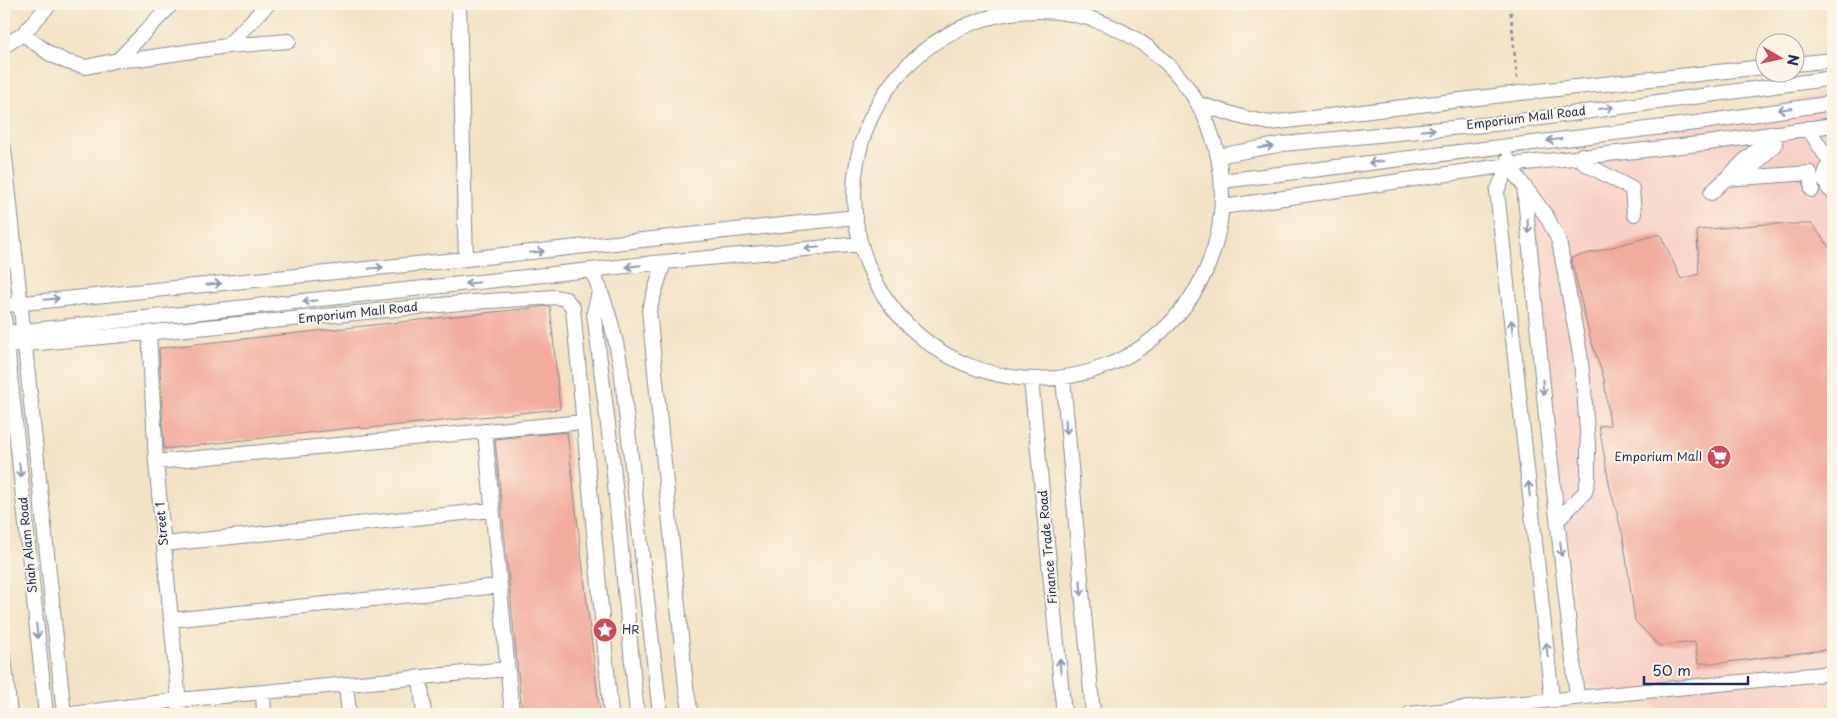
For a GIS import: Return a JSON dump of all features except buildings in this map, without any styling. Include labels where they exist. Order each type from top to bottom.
[{"type":"street","points":[[4,46],[23,34],[50,4]]},
{"type":"street","points":[[118,60],[172,4]]},
{"type":"street","points":[[227,46],[268,4]]},
{"type":"street","points":[[459,4],[466,260]]},
{"type":"street","points":[[1040,7],[1088,17],[1132,36],[1170,66],[1199,104],[1218,156],[1222,181],[1222,207],[1214,248],[1198,287],[1172,321],[1140,348],[1103,368],[1063,378],[1032,380],[986,372],[943,353],[906,324],[878,287],[861,244],[856,217],[856,170],[858,161],[868,124],[892,83],[926,49],[966,25],[1012,8],[1040,7]]},
{"type":"street","points":[[23,34],[50,54],[86,67],[118,60],[138,59],[227,46],[289,41]]},
{"type":"street","points":[[1804,63],[1833,60]]},
{"type":"street","points":[[1199,104],[1245,118],[1270,123],[1519,93],[1754,68]]},
{"type":"street","name":"Emporium Mall Road","points":[[1218,156],[1283,144],[1504,123],[1833,78]]},
{"type":"street","points":[[1222,181],[1696,123],[1833,103]]},
{"type":"street","points":[[1222,207],[1582,155],[1833,125]]},
{"type":"street","points":[[1808,128],[1832,164],[1825,173],[1824,178],[1829,189],[1833,192]]},
{"type":"street","points":[[1742,178],[1775,144],[1768,134]]},
{"type":"street","points":[[1711,193],[1762,144],[1768,134]]},
{"type":"street","points":[[1505,146],[1509,165],[1547,217],[1559,241],[1580,354],[1588,445],[1588,479],[1585,492],[1558,520]]},
{"type":"street","points":[[4,149],[64,714]]},
{"type":"street","points":[[1582,155],[1584,163],[1632,189],[1634,214]]},
{"type":"street","points":[[1509,165],[1497,191],[1552,699]]},
{"type":"street","points":[[1726,179],[1810,173],[1812,190]]},
{"type":"street","points":[[1524,186],[1577,697]]},
{"type":"street","points":[[4,305],[466,260],[856,217]]},
{"type":"street","points":[[7,339],[591,270],[861,244]]},
{"type":"street","points":[[664,262],[649,310],[686,688],[691,714]]},
{"type":"street","points":[[591,270],[600,288],[615,332],[621,368],[660,714]]},
{"type":"street","points":[[600,288],[594,313],[613,464],[637,714]]},
{"type":"street","name":"Emporium Mall Road","points":[[23,338],[149,333],[472,302],[556,296],[566,299],[573,308],[583,422]]},
{"type":"street","name":"Shah Alam Road","points":[[4,317],[46,714]]},
{"type":"street","name":"Street 1","points":[[149,333],[156,462],[180,707]]},
{"type":"street","points":[[1063,378],[1093,714]]},
{"type":"street","name":"Finance Trade Road","points":[[1032,380],[1064,714]]},
{"type":"street","points":[[156,462],[583,422],[610,714]]},
{"type":"street","points":[[485,431],[498,586],[512,714]]},
{"type":"street","points":[[164,544],[492,510]]},
{"type":"street","points":[[172,620],[498,586]]},
{"type":"street","points":[[4,658],[10,714]]},
{"type":"street","points":[[72,714],[180,707],[263,692],[508,669]]},
{"type":"street","points":[[1409,714],[1833,673]]},
{"type":"street","points":[[420,678],[424,714]]},
{"type":"street","points":[[346,684],[349,714]]},
{"type":"street","points":[[263,692],[264,714]]},
{"type":"path","points":[[1510,4],[1519,93]]},
{"type":"shaded area","name":"Emporium Mall","points":[[1833,91],[1833,714],[1677,714],[1584,682],[1521,161]]},
{"type":"place","name":"Emporium Mall","points":[[1719,457]]},
{"type":"place","name":"HR","points":[[605,630]]}]
